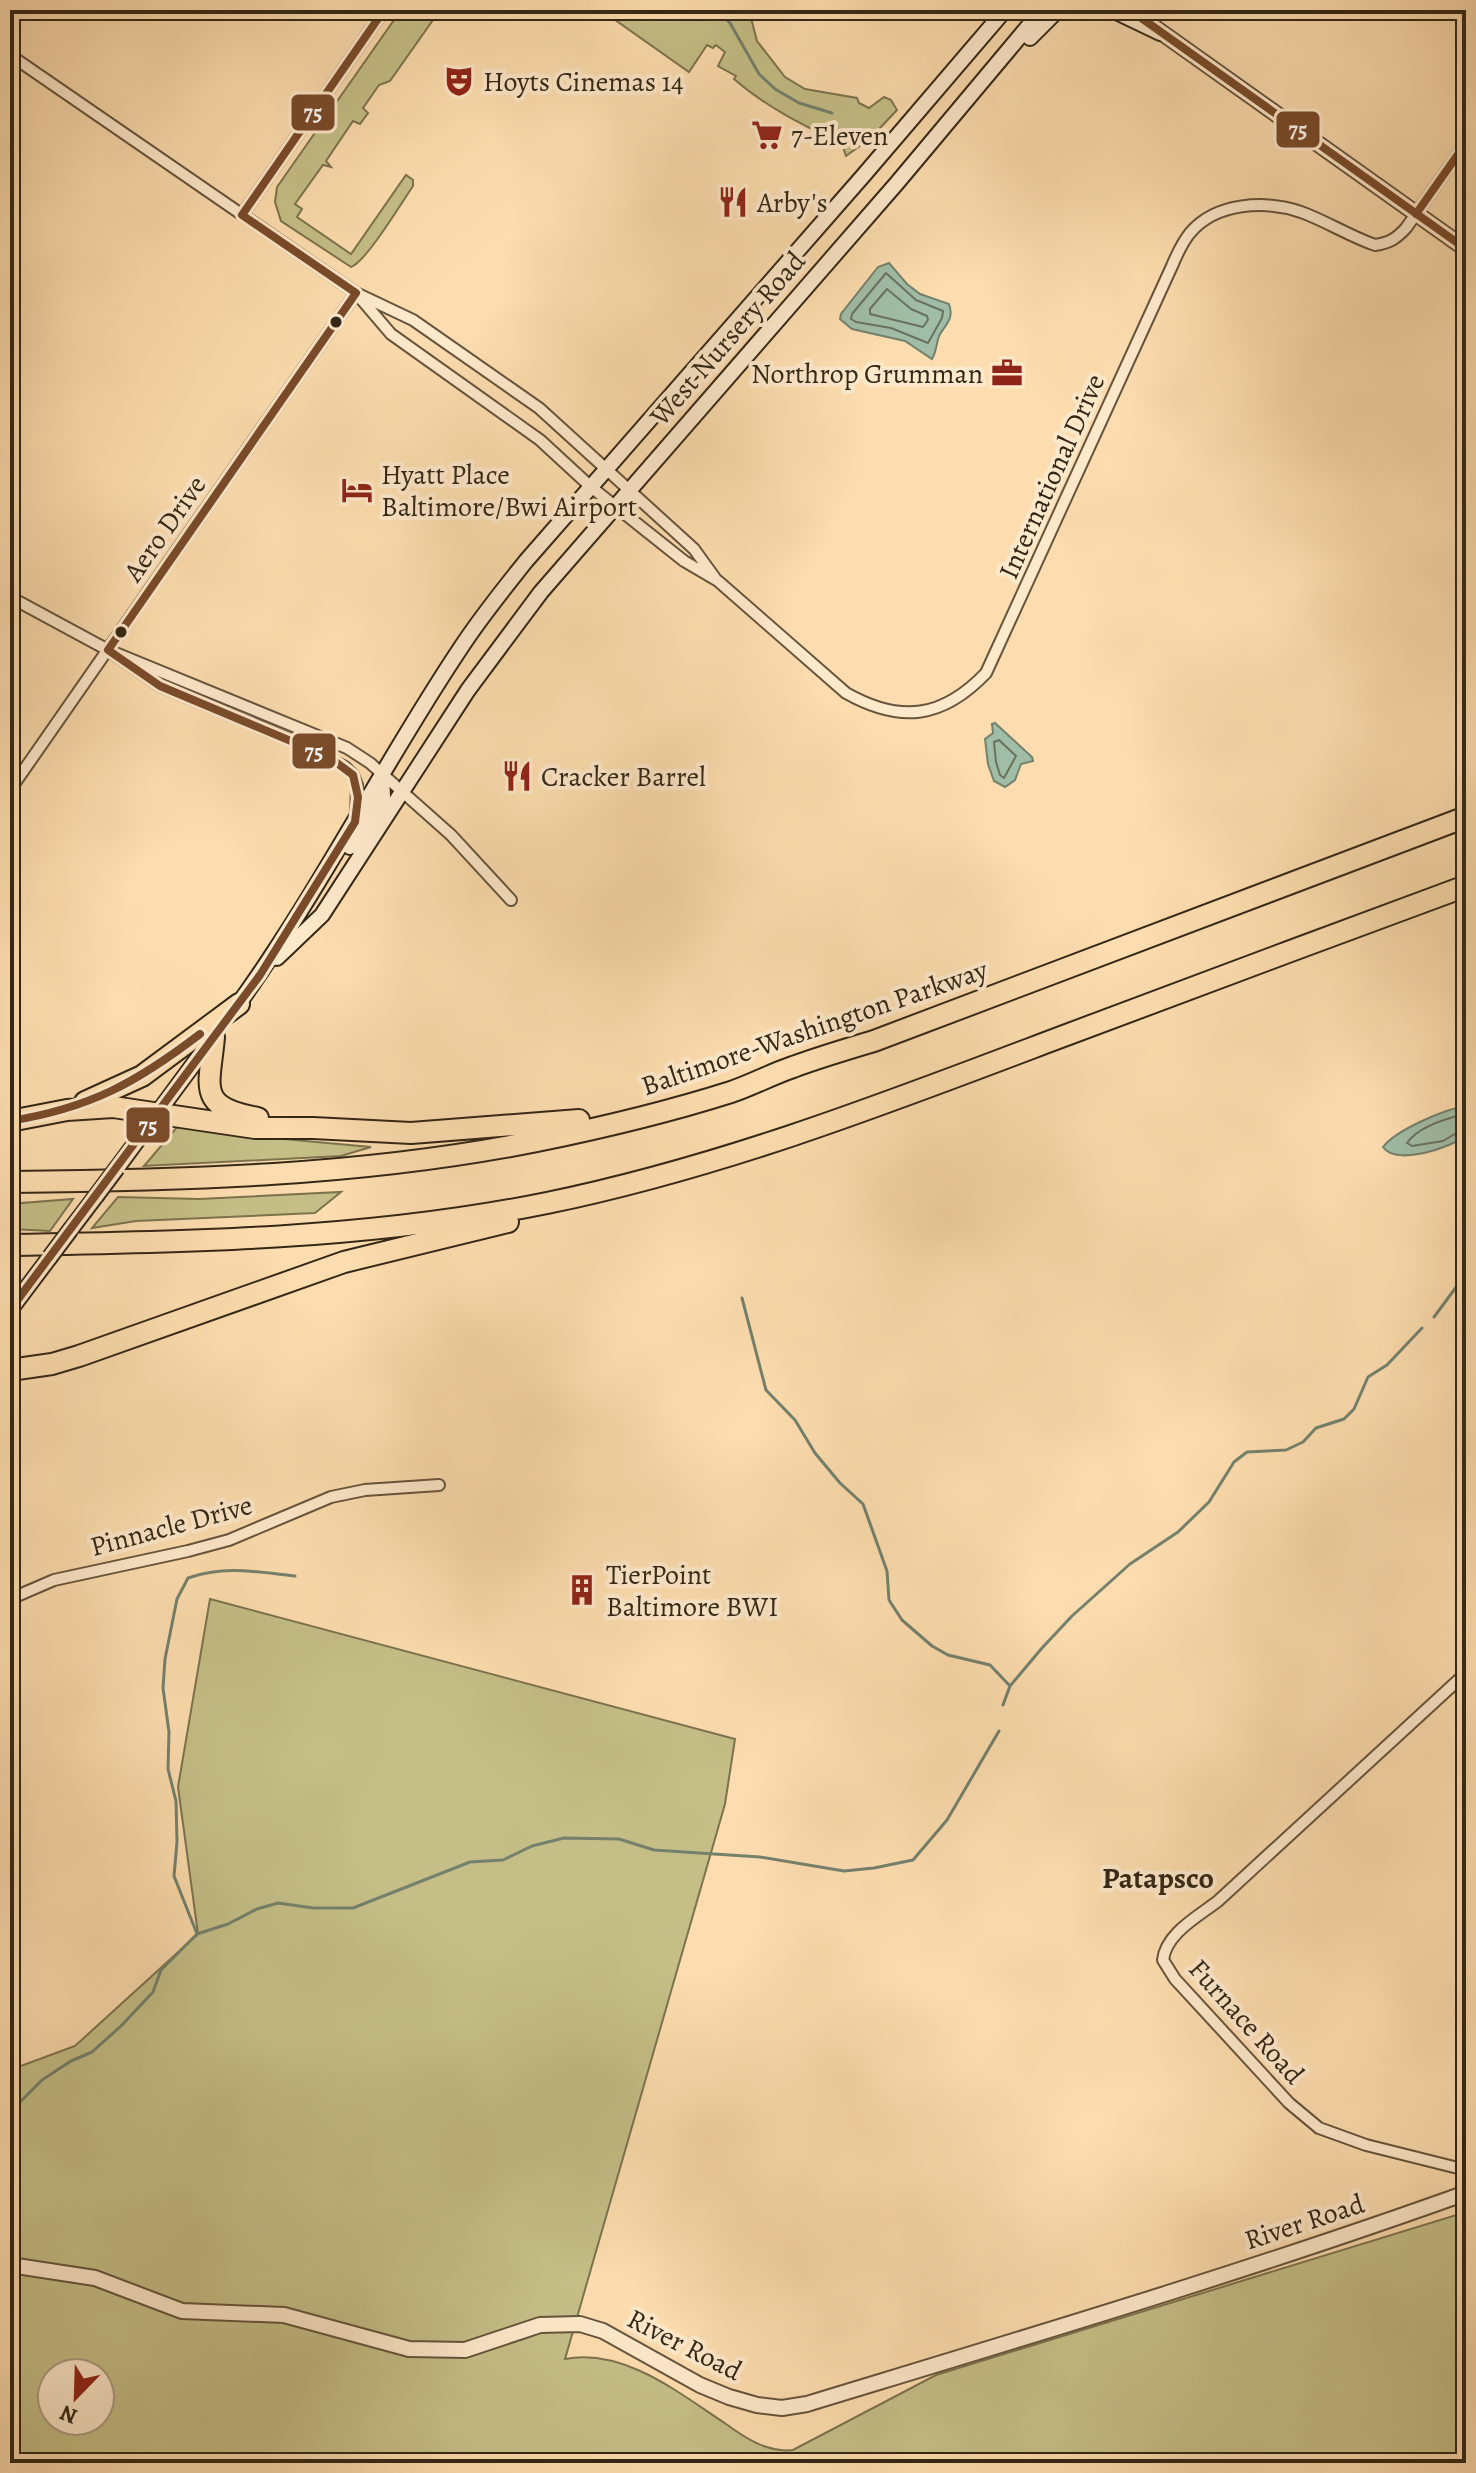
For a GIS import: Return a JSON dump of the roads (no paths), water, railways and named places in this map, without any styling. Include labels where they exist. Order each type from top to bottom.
[{"type":"highway","name":"Baltimore-Washington Parkway","points":[[10,1182],[308,1173],[448,1157],[627,1120],[732,1092],[792,1067],[874,1041],[1466,817]]},
{"type":"highway","points":[[10,1370],[52,1364],[79,1356],[344,1262],[639,1190],[722,1159],[847,1119],[1466,886]]},
{"type":"highway","points":[[67,1110],[142,1076],[239,1004]]},
{"type":"highway","points":[[214,1037],[207,1076],[207,1087],[213,1100],[239,1115],[313,1128]]},
{"type":"highway","points":[[10,1121],[67,1110],[113,1107],[255,1128],[411,1133],[576,1121],[625,1112],[792,1067]]},
{"type":"highway","points":[[10,1245],[204,1242],[385,1228],[547,1203],[722,1159]]},
{"type":"main road","name":"West Nursery Road","points":[[10,1310],[260,975],[460,649],[492,604],[1005,10]]},
{"type":"main road","name":"West Nursery Road","points":[[260,975],[322,915],[468,690],[509,634],[615,506],[897,183],[1042,10]]},
{"type":"main road","points":[[1001,58],[1022,48],[1047,20],[1062,10]]},
{"type":"main road","points":[[1112,10],[1160,33]]},
{"type":"main road","points":[[1135,13],[1466,249]]},
{"type":"main road","points":[[322,915],[322,891],[383,796],[382,775]]},
{"type":"main road","name":"River Road","points":[[10,2265],[95,2278],[182,2311],[284,2315],[409,2349],[465,2350],[540,2325],[580,2324],[627,2343],[714,2391],[757,2405],[782,2408],[807,2404],[1174,2290],[1466,2193]]},
{"type":"street","points":[[242,215],[384,10]]},
{"type":"street","name":"International Drive","points":[[10,55],[356,293],[413,320],[539,408],[694,549],[718,581]]},
{"type":"street","name":"International Drive","points":[[356,293],[391,334],[540,440],[591,487],[684,561],[718,581],[846,693],[869,706],[910,714],[954,701],[970,690],[986,673],[998,653],[1172,266],[1192,231],[1211,217],[1233,208],[1268,204],[1303,212],[1375,245],[1395,240],[1466,143]]},
{"type":"street","name":"Aero Drive","points":[[10,790],[356,293]]},
{"type":"street","points":[[10,597],[108,650],[160,686],[304,746],[345,767],[357,785],[355,822]]},
{"type":"street","points":[[108,650],[335,742],[370,763],[451,835],[511,900]]},
{"type":"street","name":"Pinnacle Drive","points":[[10,1599],[54,1580],[229,1540],[331,1497],[365,1490],[439,1485]]},
{"type":"street","name":"Furnace Road","points":[[1466,1673],[1218,1901],[1182,1929],[1168,1944],[1163,1960],[1175,1979],[1289,2103],[1319,2128],[1366,2145],[1466,2170]]},
{"type":"water","points":[[889,263],[920,294],[949,304],[950,317],[940,334],[932,359],[905,341],[852,329],[840,319],[878,267]]},
{"type":"water","points":[[995,723],[1033,761],[1021,764],[1015,780],[1005,787],[994,781],[988,764],[985,739],[993,733],[992,724]]},
{"type":"water","points":[[1466,1106],[1466,1135],[1449,1145],[1411,1155],[1399,1155],[1383,1147],[1398,1134],[1422,1121]]},
{"type":"waterway","points":[[717,10],[730,23],[759,74],[775,89],[799,103],[832,113]]},
{"type":"waterway","points":[[1434,1317],[1457,1286],[1457,1266],[1466,1258]]},
{"type":"waterway","points":[[742,1298],[766,1390],[795,1420],[815,1453],[840,1483],[863,1504],[887,1571],[889,1600],[902,1620],[932,1646],[948,1655],[990,1665],[1010,1686]]},
{"type":"waterway","points":[[1003,1705],[1010,1686],[1072,1616],[1130,1564],[1178,1532],[1209,1502],[1234,1462],[1247,1452],[1286,1450],[1303,1442],[1316,1428],[1344,1419],[1354,1409],[1368,1377],[1387,1365],[1422,1328]]},
{"type":"waterway","points":[[197,1934],[174,1876],[176,1801],[168,1769],[169,1732],[163,1688],[165,1659],[177,1599],[188,1578],[201,1574],[241,1571],[295,1576]]},
{"type":"waterway","points":[[10,2112],[42,2080],[71,2061],[92,2052],[121,2026],[153,1992],[161,1970],[197,1934],[228,1924],[257,1909],[278,1903],[313,1908],[353,1908],[470,1862],[503,1860],[532,1846],[564,1838],[619,1839],[654,1850],[760,1857],[844,1871],[913,1860],[947,1820],[999,1731]]},
{"type":"place","name":"Hoyts Cinemas 14","points":[[459,81]]},
{"type":"place","name":"7-Eleven","points":[[767,135]]},
{"type":"place","name":"Arby's","points":[[733,202]]},
{"type":"place","name":"Northrop Grumman","points":[[1007,373]]},
{"type":"place","name":"Hyatt Place Baltimore/Bwi Airport","points":[[357,490]]},
{"type":"place","name":"Cracker Barrel","points":[[517,776]]},
{"type":"place","name":"TierPoint Baltimore BWI","points":[[582,1590]]},
{"type":"district","name":"Patapsco","points":[[1158,1878]]}]
